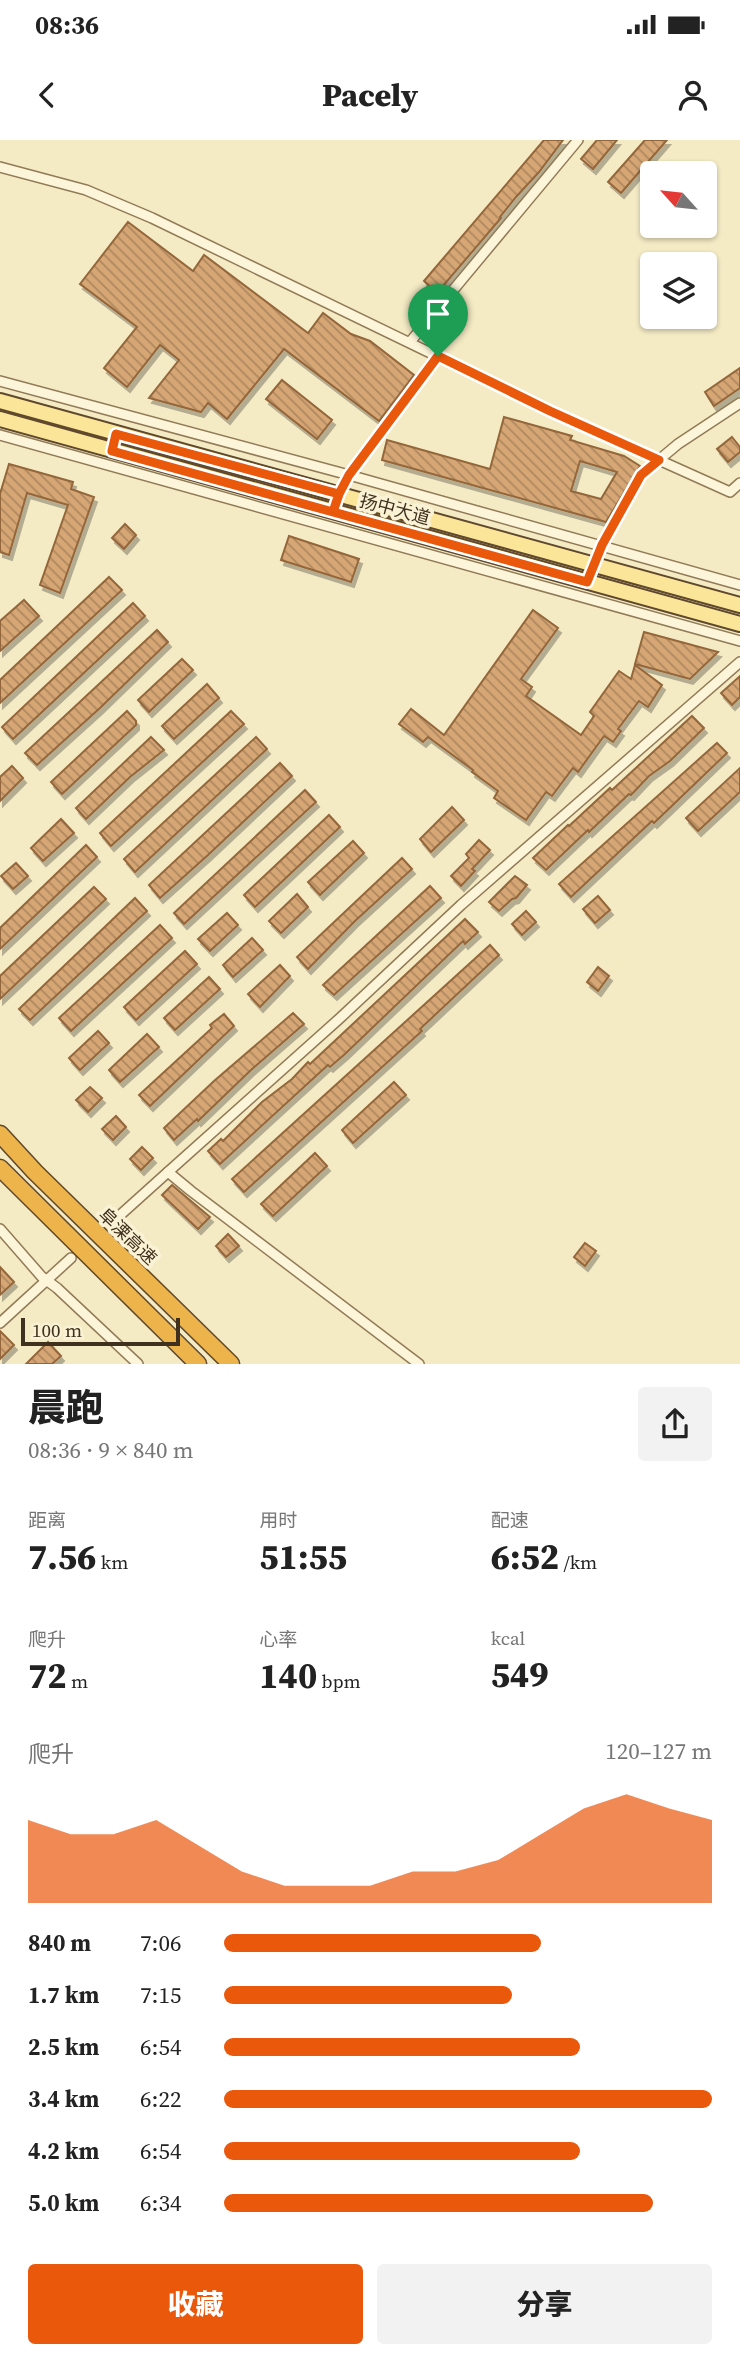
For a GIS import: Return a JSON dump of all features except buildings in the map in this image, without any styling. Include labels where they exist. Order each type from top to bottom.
[{"type":"highway","name":"阜溧高速","points":[[0,1133],[45,1182],[231,1364]]},
{"type":"highway","points":[[0,1168],[198,1364]]},
{"type":"main road","name":"扬中大道","points":[[2,402],[740,605]]},
{"type":"main road","name":"扬中大道","points":[[0,420],[740,624]]},
{"type":"main road","points":[[112,451],[116,434]]},
{"type":"main road","points":[[333,512],[339,494]]},
{"type":"main road","points":[[587,582],[594,564]]},
{"type":"street","points":[[410,342],[579,140]]},
{"type":"street","points":[[0,167],[86,190],[152,218],[550,411],[730,492],[740,483]]},
{"type":"street","points":[[339,494],[349,475],[438,356]]},
{"type":"street","points":[[0,381],[349,475],[740,585]]},
{"type":"street","points":[[0,420],[2,402]]},
{"type":"street","points":[[594,564],[641,475],[678,444],[740,403]]},
{"type":"street","points":[[0,435],[740,642]]},
{"type":"street","points":[[109,1221],[118,1217],[339,1019],[461,905],[740,662]]},
{"type":"street","points":[[168,1172],[419,1364]]},
{"type":"street","points":[[0,1229],[47,1281],[57,1287],[138,1364]]},
{"type":"street","points":[[0,1323],[71,1258]]},
{"type":"route","points":[[438,356],[349,475],[333,512],[112,451],[116,434],[339,494],[333,512],[587,582],[602,545],[641,475],[659,460],[438,356]]}]
